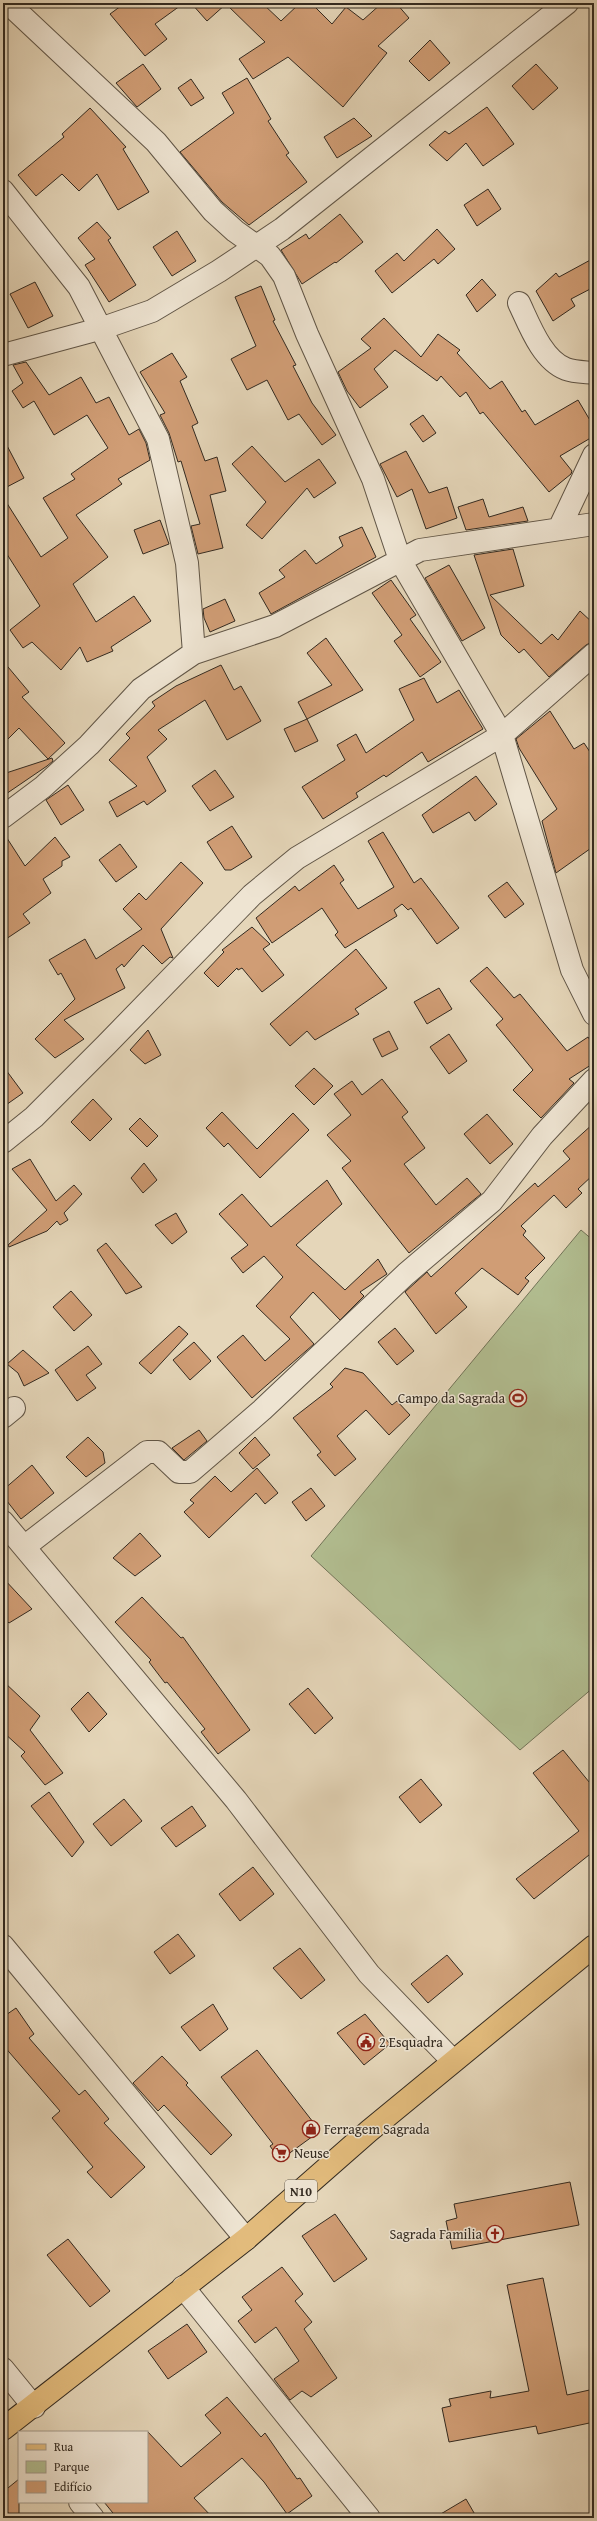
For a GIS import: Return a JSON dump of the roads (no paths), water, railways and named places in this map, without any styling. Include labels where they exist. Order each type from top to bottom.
[{"type":"main road","name":"N10","points":[[12,2428],[34,2407],[183,2287],[246,2240],[369,2131],[594,1946]]},
{"type":"street","points":[[8,3],[156,142],[214,211],[235,231],[256,244],[270,256],[284,276],[307,334],[373,479],[400,560],[502,735],[572,970],[594,1014]]},
{"type":"street","points":[[3,355],[103,328],[152,311],[219,271],[256,244],[282,229],[567,3]]},
{"type":"street","points":[[3,191],[79,287],[103,328],[158,439],[172,489],[187,563],[194,653]]},
{"type":"street","points":[[519,303],[535,335],[551,358],[566,369],[594,373]]},
{"type":"street","points":[[559,529],[594,455]]},
{"type":"street","points":[[3,817],[43,787],[88,745],[140,689],[194,653],[275,626],[420,550],[594,524]]},
{"type":"street","points":[[3,1142],[34,1117],[252,895],[297,858],[502,735],[594,654]]},
{"type":"street","points":[[24,1547],[147,1452],[158,1452],[179,1472],[190,1472],[262,1410],[406,1274],[492,1201],[542,1136],[594,1080]]},
{"type":"street","points":[[3,1522],[236,1800],[369,1974],[453,2061]]},
{"type":"street","points":[[3,1946],[246,2240]]},
{"type":"street","points":[[183,2287],[369,2518]]},
{"type":"street","points":[[3,2369],[34,2407]]},
{"type":"street","points":[[81,2503],[93,2518]]},
{"type":"place","name":"Campo da Sagrada","points":[[518,1398]]},
{"type":"place","name":"2 Esquadra","points":[[366,2042]]},
{"type":"place","name":"Ferragem Sagrada","points":[[311,2129]]},
{"type":"place","name":"Neuse","points":[[281,2153]]},
{"type":"place","name":"Sagrada Familia","points":[[495,2234]]}]
